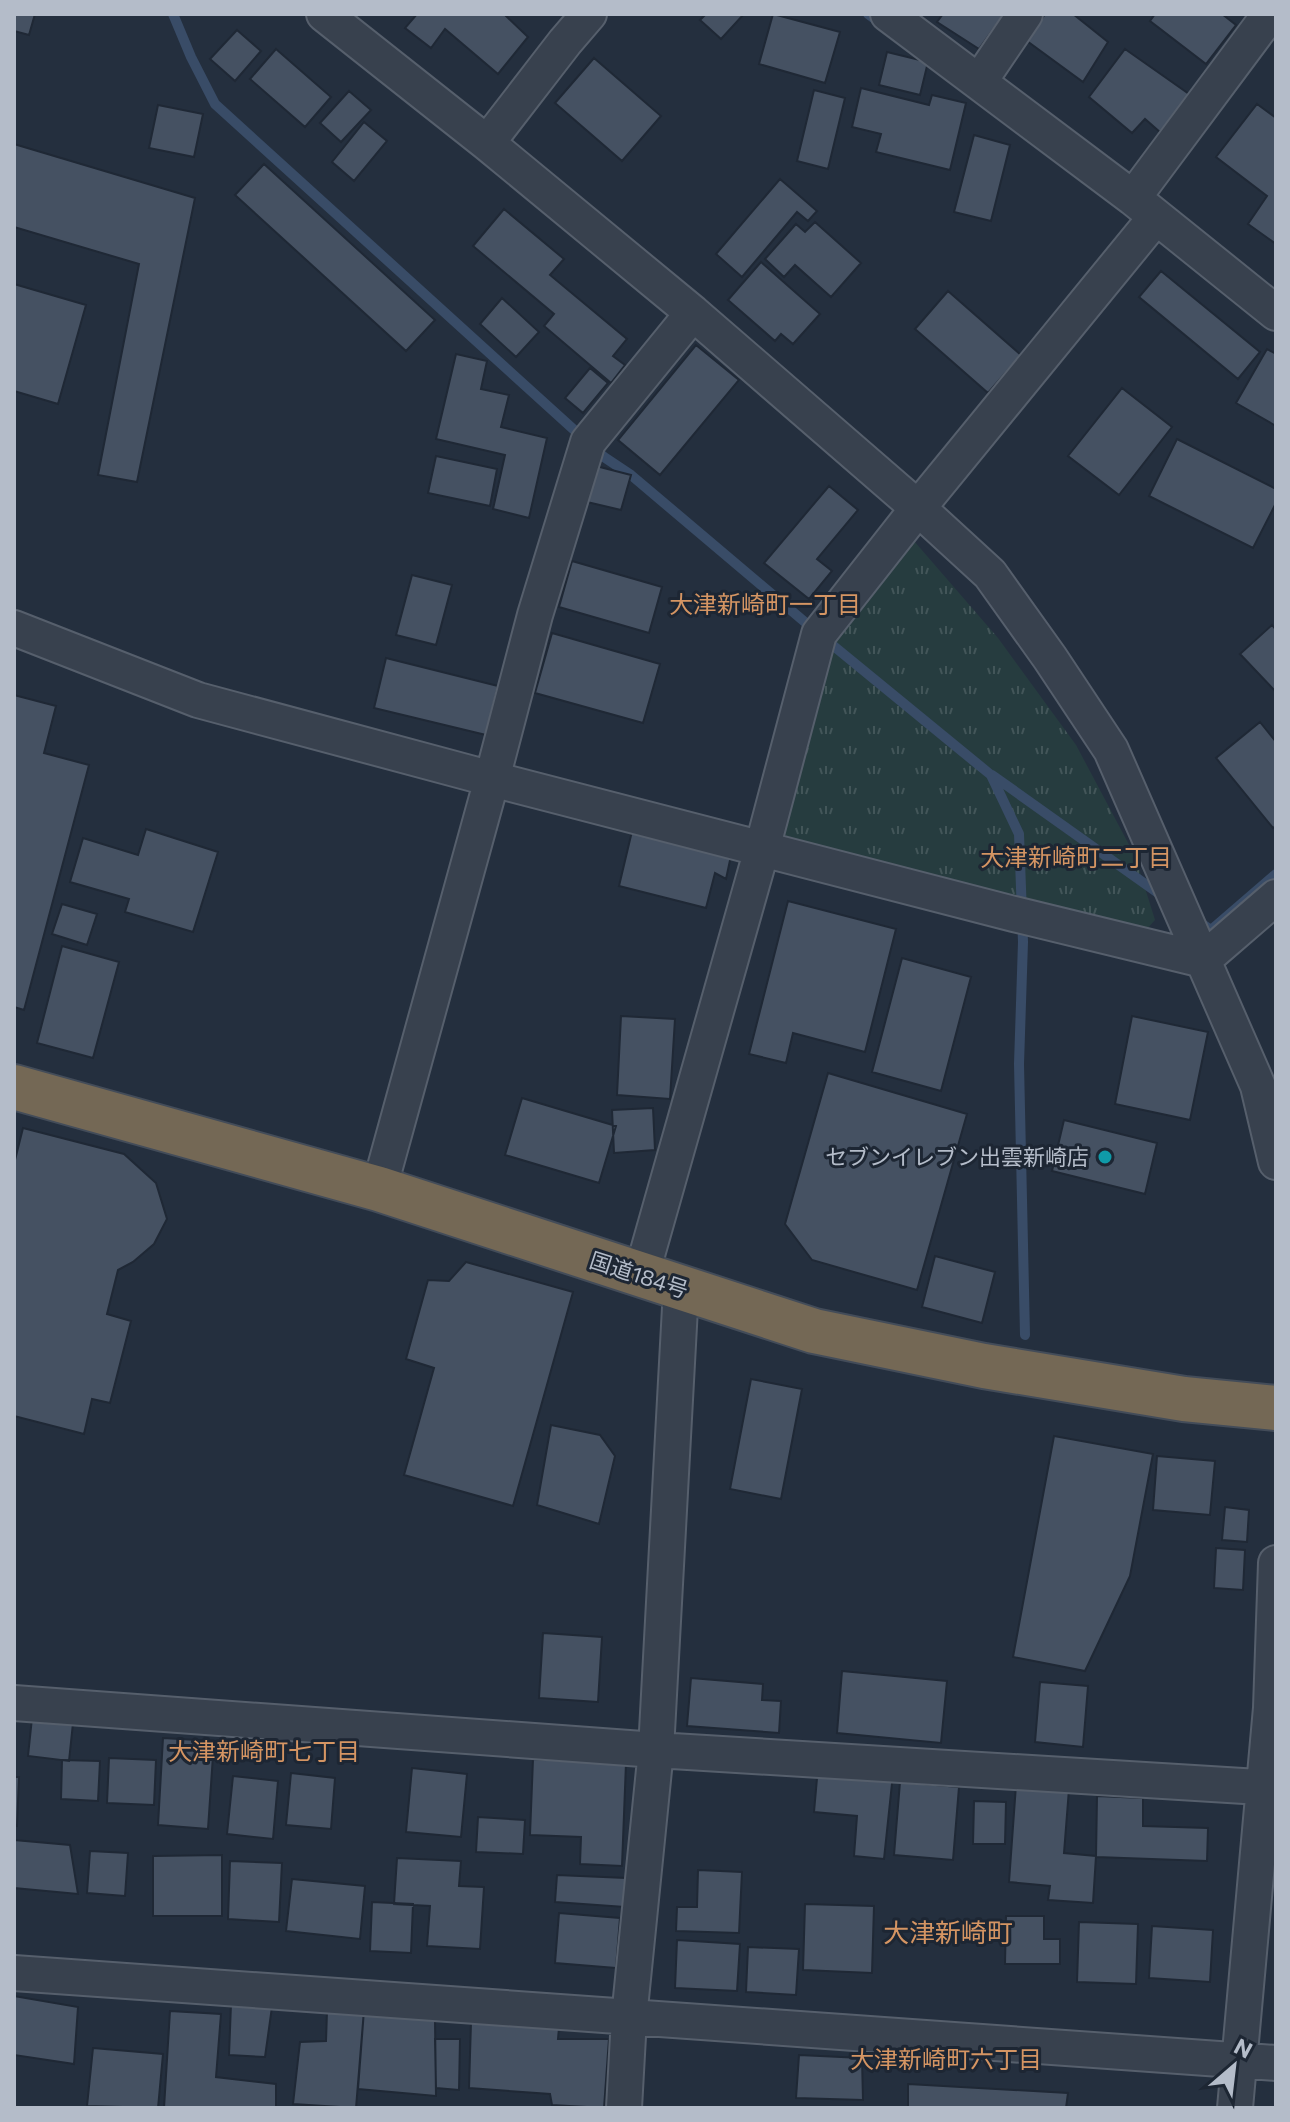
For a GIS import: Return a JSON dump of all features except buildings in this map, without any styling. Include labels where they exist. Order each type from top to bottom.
[{"type":"highway","name":"国道184号","points":[[14,1087],[379,1189],[814,1331],[984,1366],[1184,1399],[1276,1408]]},
{"type":"street","points":[[324,14],[693,313],[990,574],[1111,750],[1258,1086],[1276,1162]]},
{"type":"street","points":[[487,143],[589,14]]},
{"type":"street","points":[[888,14],[1145,207],[1276,313]]},
{"type":"street","points":[[979,82],[1025,14]]},
{"type":"street","points":[[641,1276],[762,849],[819,634],[1145,207],[1270,14]]},
{"type":"street","points":[[379,1189],[535,615],[588,442],[693,313]]},
{"type":"street","points":[[14,628],[198,700],[762,849],[1203,960]]},
{"type":"street","points":[[1203,960],[1276,897]]},
{"type":"street","points":[[624,2108],[629,2018],[656,1750],[681,1289]]},
{"type":"street","points":[[1235,2108],[1270,1788],[1276,1563]]},
{"type":"street","points":[[14,1703],[656,1750],[1270,1788]]},
{"type":"street","points":[[14,1973],[1276,2063]]},
{"type":"green space","points":[[914,541],[998,638],[1076,745],[1135,856],[1155,920],[1145,931],[782,835],[828,642]]},
{"type":"waterway","points":[[173,14],[215,104],[604,457],[631,475],[991,775],[1019,834],[1023,942],[1019,1064],[1025,1335]]},
{"type":"waterway","points":[[868,14],[883,25]]},
{"type":"waterway","points":[[992,775],[1165,898]]},
{"type":"waterway","points":[[1198,921],[1211,930],[1276,874]]},
{"type":"place","name":"セブンイレブン出雲新崎店","points":[[1105,1157]]},
{"type":"district","name":"大津新崎町一丁目","points":[[765,605]]},
{"type":"district","name":"大津新崎町二丁目","points":[[1076,858]]},
{"type":"district","name":"大津新崎町七丁目","points":[[264,1752]]},
{"type":"district","name":"大津新崎町","points":[[948,1933]]},
{"type":"district","name":"大津新崎町六丁目","points":[[946,2060]]}]
